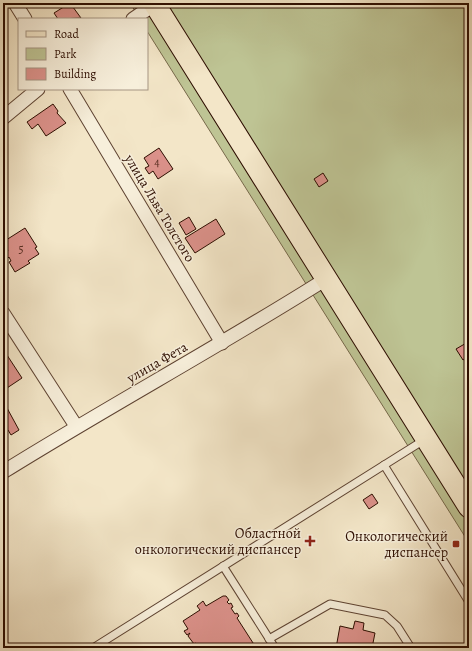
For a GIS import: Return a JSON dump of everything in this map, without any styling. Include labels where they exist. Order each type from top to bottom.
[{"type":"main road","points":[[155,4],[469,507]]},
{"type":"street","points":[[15,3],[24,18]]},
{"type":"street","points":[[134,18],[155,4]]},
{"type":"street","points":[[3,118],[37,90]]},
{"type":"street","name":"улица Льва Толстого","points":[[71,90],[222,342]]},
{"type":"street","name":"улица Фета","points":[[3,472],[76,426],[222,342],[326,279]]},
{"type":"street","points":[[3,313],[76,426]]},
{"type":"lane","points":[[93,648],[426,439]]},
{"type":"lane","points":[[384,465],[469,602]]},
{"type":"lane","points":[[223,566],[275,648]]},
{"type":"lane","points":[[269,639],[330,604],[385,616],[397,626],[411,648]]},
{"type":"green space","points":[[130,3],[469,3],[469,543],[148,33],[148,18],[139,18]]},
{"type":"building","points":[[70,3],[81,18],[57,18],[54,13]]},
{"type":"building","points":[[53,104],[58,111],[57,113],[66,123],[46,136],[38,124],[32,129],[27,122]]},
{"type":"building","points":[[159,148],[173,169],[158,179],[153,171],[149,174],[145,168],[149,166],[144,158]]},
{"type":"building","points":[[323,173],[328,181],[319,187],[314,179]]},
{"type":"building","points":[[189,217],[196,229],[186,235],[179,223]]},
{"type":"building","points":[[216,219],[225,234],[195,253],[185,238]]},
{"type":"building","points":[[25,228],[37,247],[35,248],[39,254],[28,261],[30,263],[15,272],[9,262],[11,261],[9,257],[7,259],[4,254],[8,251],[3,242]]},
{"type":"building","points":[[468,342],[469,356],[463,360],[456,349]]},
{"type":"building","points":[[5,352],[22,378],[4,390],[3,353]]},
{"type":"building","points":[[7,408],[19,430],[11,435],[8,430],[3,433],[3,411]]},
{"type":"building","points":[[372,494],[378,503],[369,509],[363,500]]},
{"type":"building","points":[[223,596],[226,596],[229,600],[227,602],[229,604],[231,603],[233,607],[231,608],[235,614],[237,613],[239,616],[237,618],[255,646],[257,645],[259,648],[200,648],[196,643],[194,644],[188,636],[190,633],[187,635],[184,631],[188,629],[183,621],[200,610],[197,606],[203,601],[206,606]]},
{"type":"building","points":[[355,621],[364,623],[363,630],[375,633],[372,648],[336,648],[340,626],[353,629]]},
{"type":"place","name":"Областной онкологический диспансер","points":[[310,541]]},
{"type":"place","name":"Онкологический диспансер","points":[[456,544]]}]
